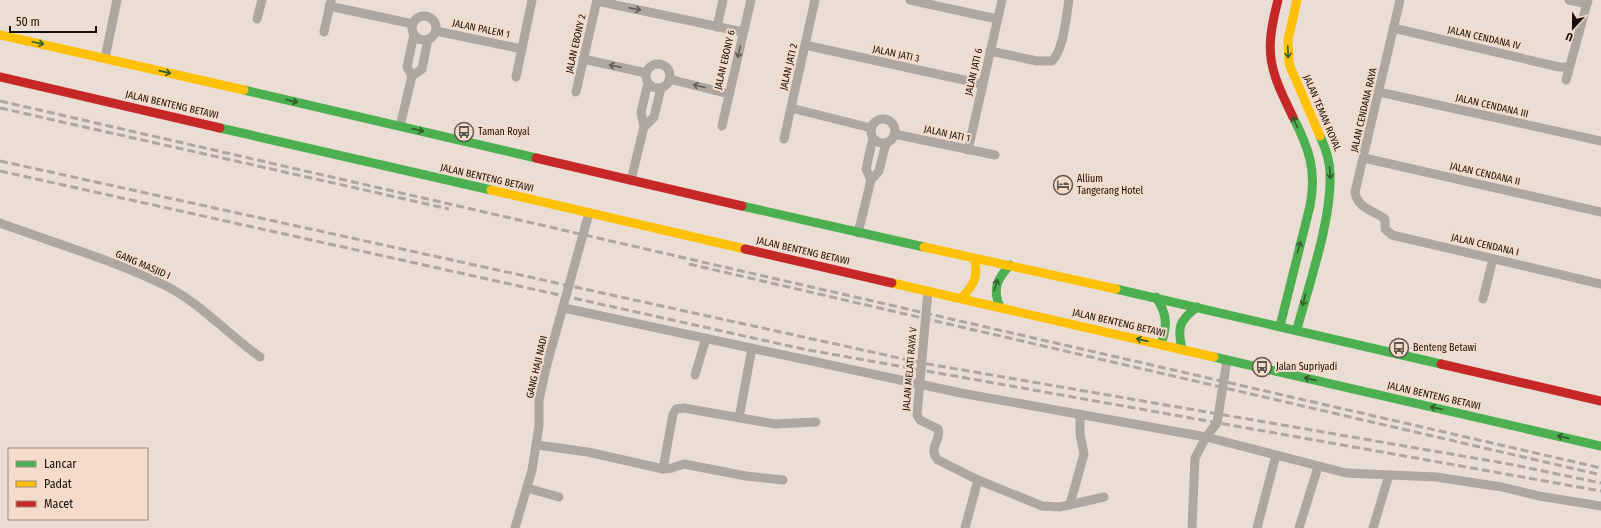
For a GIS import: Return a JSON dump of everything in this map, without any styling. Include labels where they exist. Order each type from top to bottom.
[{"type":"main road","points":[[1278,0],[1270,32],[1269,49],[1272,68],[1307,148],[1313,170],[1313,195],[1280,326]]},
{"type":"main road","name":"JALAN TEMAN ROYAL","points":[[1297,0],[1288,37],[1287,50],[1289,64],[1326,149],[1330,172],[1329,205],[1297,329]]},
{"type":"main road","points":[[1270,32],[1288,37]]},
{"type":"main road","points":[[0,35],[400,126],[858,233],[1010,265],[1297,329],[1601,401]]},
{"type":"main road","name":"JALAN BENTENG BETAWI","points":[[0,77],[1601,446]]},
{"type":"main road","points":[[961,298],[974,284],[978,274],[974,258]]},
{"type":"main road","points":[[1000,307],[995,298],[994,288],[997,280],[1010,265]]},
{"type":"main road","points":[[1291,278],[1309,282]]},
{"type":"main road","points":[[1156,297],[1168,319],[1168,327],[1161,344]]},
{"type":"main road","points":[[1182,349],[1179,336],[1179,324],[1187,314],[1197,307]]},
{"type":"street","points":[[105,58],[117,0]]},
{"type":"street","points":[[257,19],[262,0]]},
{"type":"street","points":[[516,77],[532,0]]},
{"type":"street","points":[[717,27],[723,0]]},
{"type":"street","name":"JALAN EBONY 6","points":[[722,126],[751,0]]},
{"type":"street","name":"JALAN JATI 2","points":[[784,139],[815,0]]},
{"type":"street","points":[[910,0],[997,19]]},
{"type":"street","name":"JALAN JATI 6","points":[[968,150],[1002,0]]},
{"type":"street","points":[[990,51],[1038,61],[1052,61],[1056,57],[1061,44],[1070,0]]},
{"type":"street","name":"JALAN CENDANA RAYA","points":[[1377,213],[1360,204],[1356,200],[1355,192],[1400,0]]},
{"type":"street","points":[[1566,80],[1569,67],[1574,58],[1587,2],[1569,0]]},
{"type":"street","points":[[597,1],[743,32]]},
{"type":"street","name":"JALAN EBONY 2","points":[[576,92],[597,1]]},
{"type":"street","points":[[324,32],[330,3],[413,24]]},
{"type":"street","points":[[412,76],[407,67],[414,34],[413,24],[416,19],[421,16],[427,16],[436,24],[436,31],[433,36],[428,39],[422,40],[414,34]]},
{"type":"street","name":"JALAN CENDANA IV","points":[[1393,28],[1559,67],[1569,67]]},
{"type":"street","name":"JALAN PALEM 1","points":[[436,31],[522,49]]},
{"type":"street","points":[[400,126],[412,76],[422,69],[428,39]]},
{"type":"street","name":"JALAN JATI 3","points":[[805,45],[982,84]]},
{"type":"street","points":[[583,59],[646,73]]},
{"type":"street","points":[[631,180],[644,127],[641,112],[648,83],[646,73],[649,68],[654,65],[661,65],[666,68],[669,73],[669,79],[661,88],[654,117],[644,127]]},
{"type":"street","points":[[669,79],[729,94]]},
{"type":"street","points":[[648,83],[651,86],[661,88]]},
{"type":"street","name":"JALAN CENDANA III","points":[[1379,92],[1601,141]]},
{"type":"street","points":[[791,108],[871,128]]},
{"type":"street","points":[[871,180],[866,169],[873,138],[871,128],[874,123],[880,120],[886,120],[891,123],[894,128],[894,134],[891,140],[886,143],[876,141],[873,138]]},
{"type":"street","name":"JALAN JATI 1","points":[[894,134],[995,155]]},
{"type":"street","points":[[858,233],[871,180],[879,171],[886,143]]},
{"type":"street","name":"JALAN CENDANA II","points":[[1364,158],[1601,212]]},
{"type":"street","name":"GANG HAJI NADI","points":[[514,528],[527,488],[537,445],[539,400],[546,368],[564,308],[568,285],[589,213]]},
{"type":"street","name":"JALAN CENDANA I","points":[[1377,213],[1385,219],[1387,233],[1601,284]]},
{"type":"street","name":"GANG MASJID I","points":[[0,223],[84,252],[163,284],[187,299],[260,357]]},
{"type":"street","points":[[1482,299],[1493,259]]},
{"type":"street","name":"JALAN MELATI RAYA V","points":[[928,291],[918,418],[936,427],[939,433],[933,449],[934,455],[938,460],[978,480]]},
{"type":"street","points":[[564,308],[961,393],[1206,436],[1318,467],[1346,473],[1436,477],[1473,482],[1601,506]]},
{"type":"street","points":[[695,375],[706,338]]},
{"type":"street","points":[[739,418],[752,348]]},
{"type":"street","points":[[1192,528],[1193,467],[1195,458],[1206,436],[1217,423],[1227,360]]},
{"type":"street","points":[[662,469],[673,414],[676,409],[684,408],[779,424],[816,422]]},
{"type":"street","points":[[1070,504],[1084,454],[1080,434],[1080,414]]},
{"type":"street","points":[[537,445],[588,452],[662,469],[672,468],[684,464],[734,474],[783,480]]},
{"type":"street","points":[[1256,528],[1276,455]]},
{"type":"street","points":[[1299,528],[1318,467]]},
{"type":"street","points":[[1373,528],[1389,475]]},
{"type":"street","points":[[965,528],[978,480],[1042,506],[1060,507],[1104,497]]},
{"type":"street","points":[[527,488],[559,497]]},
{"type":"railway","points":[[0,101],[1601,468]]},
{"type":"railway","points":[[0,108],[449,209]]},
{"type":"railway","points":[[0,161],[922,363],[1509,464],[1601,483]]},
{"type":"railway","points":[[0,171],[803,349],[1601,491]]},
{"type":"railway","points":[[689,264],[1601,475]]},
{"type":"traffic: fast","points":[[244,90],[536,158]]},
{"type":"traffic: fast","points":[[1280,326],[1310,206],[1313,182],[1307,150],[1293,117]]},
{"type":"traffic: fast","points":[[220,128],[491,190]]},
{"type":"traffic: fast","points":[[1297,329],[1319,252],[1330,192],[1330,169],[1320,136]]},
{"type":"traffic: fast","points":[[742,206],[924,247]]},
{"type":"traffic: fast","points":[[1000,307],[996,295],[997,284],[1010,265]]},
{"type":"traffic: fast","points":[[1116,289],[1441,364]]},
{"type":"traffic: fast","points":[[1156,297],[1160,303],[1165,320],[1165,331],[1161,344]]},
{"type":"traffic: fast","points":[[1182,349],[1180,335],[1181,325],[1186,316],[1197,307]]},
{"type":"traffic: fast","points":[[1214,357],[1601,446]]},
{"type":"traffic: slow","points":[[1297,0],[1288,40],[1289,64],[1320,136]]},
{"type":"traffic: slow","points":[[0,35],[244,90]]},
{"type":"traffic: slow","points":[[491,190],[745,249]]},
{"type":"traffic: slow","points":[[924,247],[1116,289]]},
{"type":"traffic: slow","points":[[961,298],[972,285],[976,275],[974,258]]},
{"type":"traffic: slow","points":[[892,283],[1214,357]]},
{"type":"traffic: jam","points":[[1278,0],[1271,34],[1271,60],[1279,86],[1293,117]]},
{"type":"traffic: jam","points":[[0,77],[220,128]]},
{"type":"traffic: jam","points":[[536,158],[742,206]]},
{"type":"traffic: jam","points":[[745,249],[892,283]]},
{"type":"traffic: jam","points":[[1441,364],[1601,401]]},
{"type":"place","name":"Taman Royal","points":[[464,132]]},
{"type":"place","name":"Allium Tangerang Hotel","points":[[1063,185]]},
{"type":"place","name":"Benteng Betawi","points":[[1399,348]]},
{"type":"place","name":"Jalan Supriyadi","points":[[1262,367]]}]
